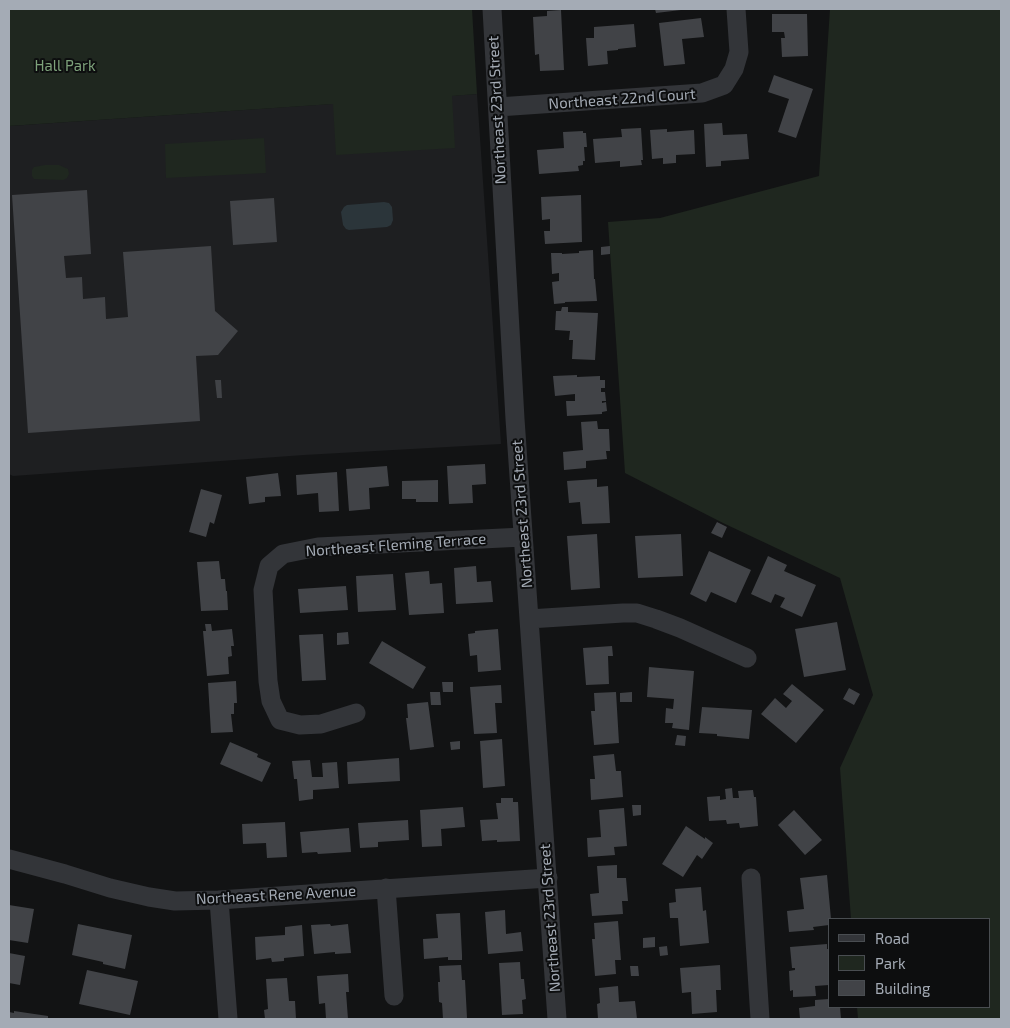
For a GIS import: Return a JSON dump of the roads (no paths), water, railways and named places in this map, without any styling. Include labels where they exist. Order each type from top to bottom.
[{"type":"street","name":"Northeast 23rd Street","points":[[492,9],[523,537],[557,1019]]},
{"type":"street","name":"Northeast 22nd Court","points":[[498,107],[702,93],[724,85],[734,70],[739,52],[736,9]]},
{"type":"street","name":"Northeast Fleming Terrace","points":[[356,713],[321,724],[300,725],[280,720],[271,701],[268,681],[262,590],[269,566],[283,554],[318,547],[523,537]]},
{"type":"street","points":[[529,618],[623,612],[637,613],[672,625],[747,658]]},
{"type":"street","name":"Northeast Rene Avenue","points":[[9,859],[110,888],[176,901],[219,900],[548,878]]},
{"type":"street","points":[[751,878],[760,1019]]},
{"type":"street","points":[[386,888],[394,996]]},
{"type":"street","points":[[219,900],[228,1019]]},
{"type":"park label","name":"Hall Park","points":[[65,66]]}]
